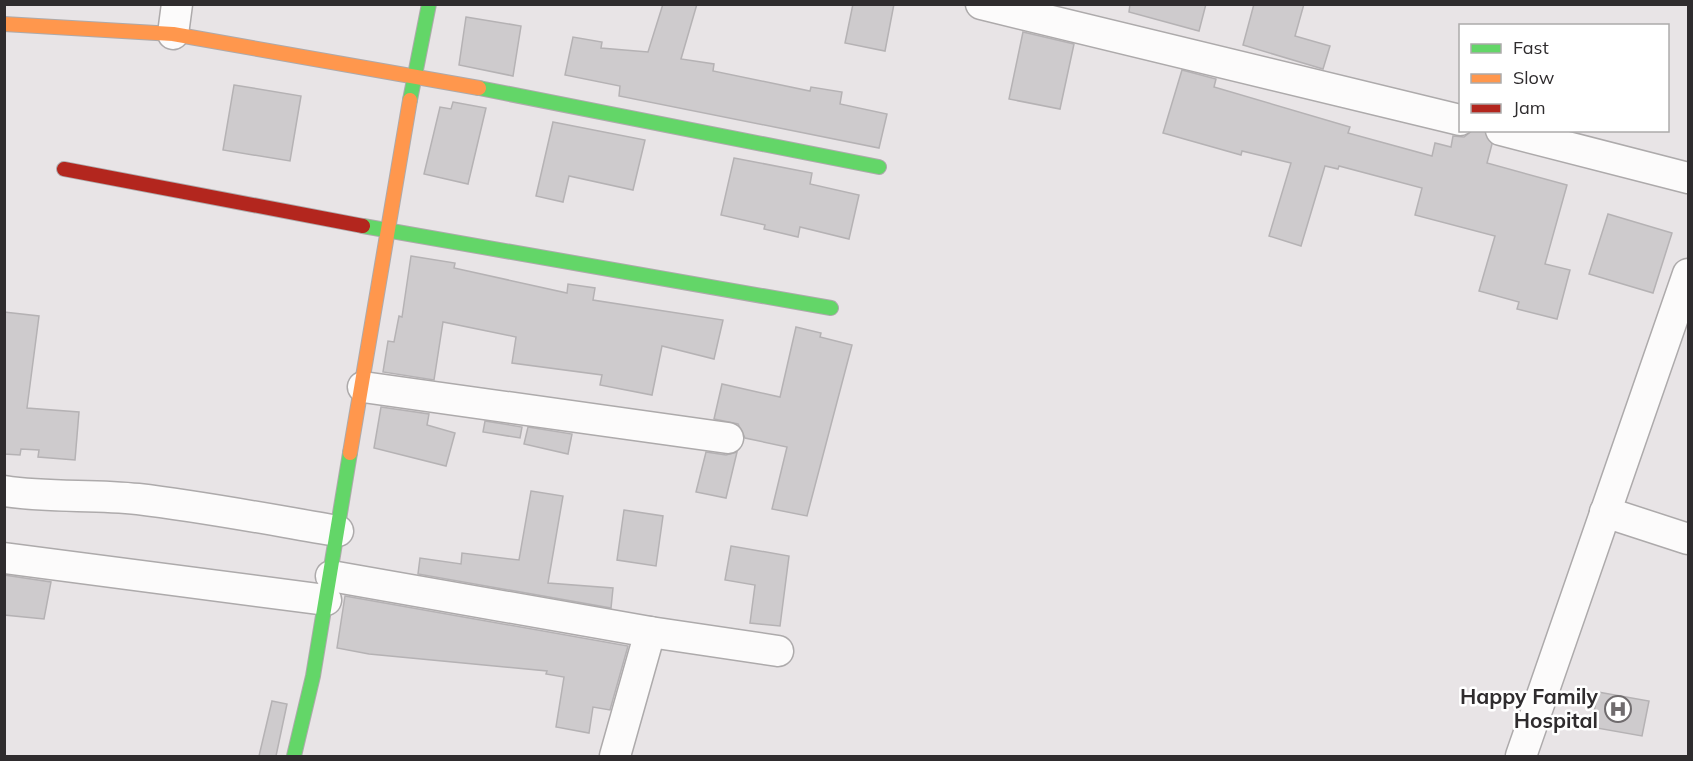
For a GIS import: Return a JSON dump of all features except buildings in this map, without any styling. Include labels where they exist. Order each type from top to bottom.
[{"type":"street","points":[[294,756],[313,676],[329,588],[414,75],[429,4]]},
{"type":"street","points":[[981,4],[1459,120]]},
{"type":"street","points":[[4,24],[175,19],[414,75],[879,167]]},
{"type":"street","points":[[1509,132],[1689,178]]},
{"type":"street","points":[[64,169],[389,231],[831,308]]},
{"type":"street","points":[[1521,756],[1605,512],[1681,321],[1689,274]]},
{"type":"street","points":[[363,387],[728,438]]},
{"type":"street","points":[[4,491],[30,495],[80,494],[137,499],[338,531]]},
{"type":"street","points":[[1605,512],[1689,539]]},
{"type":"street","points":[[4,558],[329,588],[778,651]]},
{"type":"street","points":[[615,756],[650,632]]},
{"type":"traffic: fast","points":[[410,100],[429,4]]},
{"type":"traffic: fast","points":[[479,88],[879,167]]},
{"type":"traffic: fast","points":[[363,226],[831,308]]},
{"type":"traffic: fast","points":[[294,756],[313,676],[350,453]]},
{"type":"traffic: slow","points":[[4,24],[173,34],[479,88]]},
{"type":"traffic: slow","points":[[350,453],[410,100]]},
{"type":"traffic: jam","points":[[64,169],[363,226]]},
{"type":"place","name":"Happy Family Hospital","points":[[1618,709]]}]
